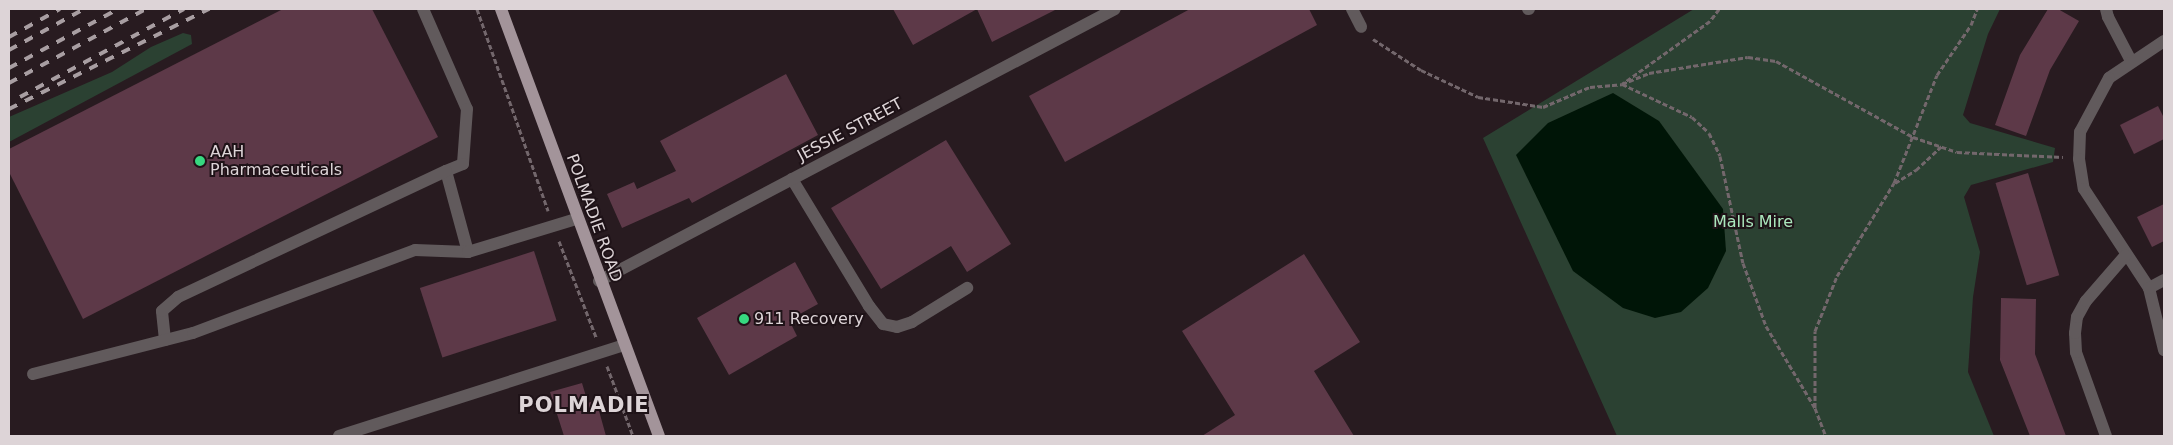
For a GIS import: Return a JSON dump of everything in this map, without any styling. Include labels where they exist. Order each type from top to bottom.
[{"type":"main road","name":"POLMADIE ROAD","points":[[501,9],[576,219],[659,436]]},
{"type":"street","points":[[165,340],[162,311],[178,296],[463,164],[467,109],[423,9]]},
{"type":"street","name":"JESSIE STREET","points":[[599,281],[1115,9]]},
{"type":"street","points":[[1352,9],[1361,27]]},
{"type":"street","points":[[2106,9],[2108,17],[2131,61]]},
{"type":"street","points":[[2164,41],[2131,61],[2109,78],[2080,132],[2079,159],[2084,189],[2125,256],[2149,288],[2164,350]]},
{"type":"street","points":[[446,171],[468,252]]},
{"type":"street","points":[[792,179],[869,306],[882,324],[897,327],[912,322],[967,288]]},
{"type":"street","points":[[33,374],[192,333],[415,250],[468,252],[576,219]]},
{"type":"street","points":[[2106,436],[2076,352],[2075,333],[2077,317],[2086,301],[2125,256]]},
{"type":"street","points":[[2149,288],[2164,280]]},
{"type":"street","points":[[339,436],[624,345]]},
{"type":"path","points":[[1622,84],[1710,21],[1719,9]]},
{"type":"path","points":[[1815,408],[1815,332],[1837,276],[1894,183],[1937,75],[1971,25],[1977,9]]},
{"type":"path","points":[[1361,27],[1371,38],[1421,70],[1478,97],[1544,107],[1590,87],[1622,84],[1649,73],[1748,57],[1776,61],[1913,137],[1958,152],[2079,159]]},
{"type":"path","points":[[1622,84],[1692,118],[1709,133],[1720,156],[1742,263],[1766,326],[1815,408],[1826,436]]},
{"type":"path","points":[[1894,183],[1916,170],[1942,146]]},
{"type":"green space","name":"Malls Mire","points":[[1694,9],[2000,9],[1988,34],[1963,115],[1970,123],[2055,148],[2053,162],[1971,185],[1964,197],[1980,252],[1973,297],[1968,372],[1994,436],[1617,436],[1483,138]]},
{"type":"green space","points":[[183,33],[191,35],[192,44],[9,142],[9,117],[112,72],[151,47]]},
{"type":"shaded area","points":[[1613,93],[1659,121],[1723,209],[1726,251],[1708,288],[1681,312],[1655,318],[1623,308],[1573,271],[1516,155],[1548,123]]},
{"type":"building","name":"AAH Pharmaceuticals","points":[[283,9],[372,9],[438,137],[83,319],[9,172],[9,149]]},
{"type":"building","points":[[893,9],[977,9],[913,45]]},
{"type":"building","points":[[977,9],[1057,9],[992,42]]},
{"type":"building","points":[[1190,9],[1309,9],[1317,25],[1065,162],[1029,96]]},
{"type":"building","points":[[2048,9],[2058,9],[2079,21],[2050,70],[2026,136],[1995,125],[2020,55]]},
{"type":"building","points":[[786,74],[818,135],[692,203],[689,198],[622,228],[607,194],[634,182],[637,189],[676,171],[660,141]]},
{"type":"building","points":[[2158,106],[2164,118],[2164,139],[2134,154],[2120,125]]},
{"type":"building","points":[[946,140],[1011,244],[967,272],[951,246],[881,289],[831,208]]},
{"type":"building","points":[[2028,173],[2059,275],[2027,285],[1995,183]]},
{"type":"building","points":[[2164,204],[2164,241],[2152,247],[2137,217]]},
{"type":"building","points":[[534,251],[557,320],[442,358],[420,288]]},
{"type":"building","points":[[1304,254],[1360,342],[1314,371],[1354,436],[1202,436],[1235,415],[1182,331]]},
{"type":"building","name":"911 Recovery","points":[[795,262],[818,304],[789,320],[797,336],[729,375],[697,318]]},
{"type":"building","points":[[2001,298],[2036,299],[2035,354],[2066,436],[2030,436],[2000,360]]},
{"type":"building","points":[[582,383],[588,403],[596,400],[606,436],[564,436],[550,392]]},
{"type":"railway","points":[[9,37],[60,9]]},
{"type":"railway","points":[[9,50],[84,9]]},
{"type":"railway","points":[[9,68],[118,9]]},
{"type":"railway","points":[[9,83],[146,9]]},
{"type":"railway","points":[[20,97],[184,9]]},
{"type":"railway","points":[[9,109],[209,9]]},
{"type":"place","name":"AAH Pharmaceuticals","points":[[200,161]]},
{"type":"place","name":"911 Recovery","points":[[744,319]]},
{"type":"district","name":"POLMADIE","points":[[584,405]]}]
